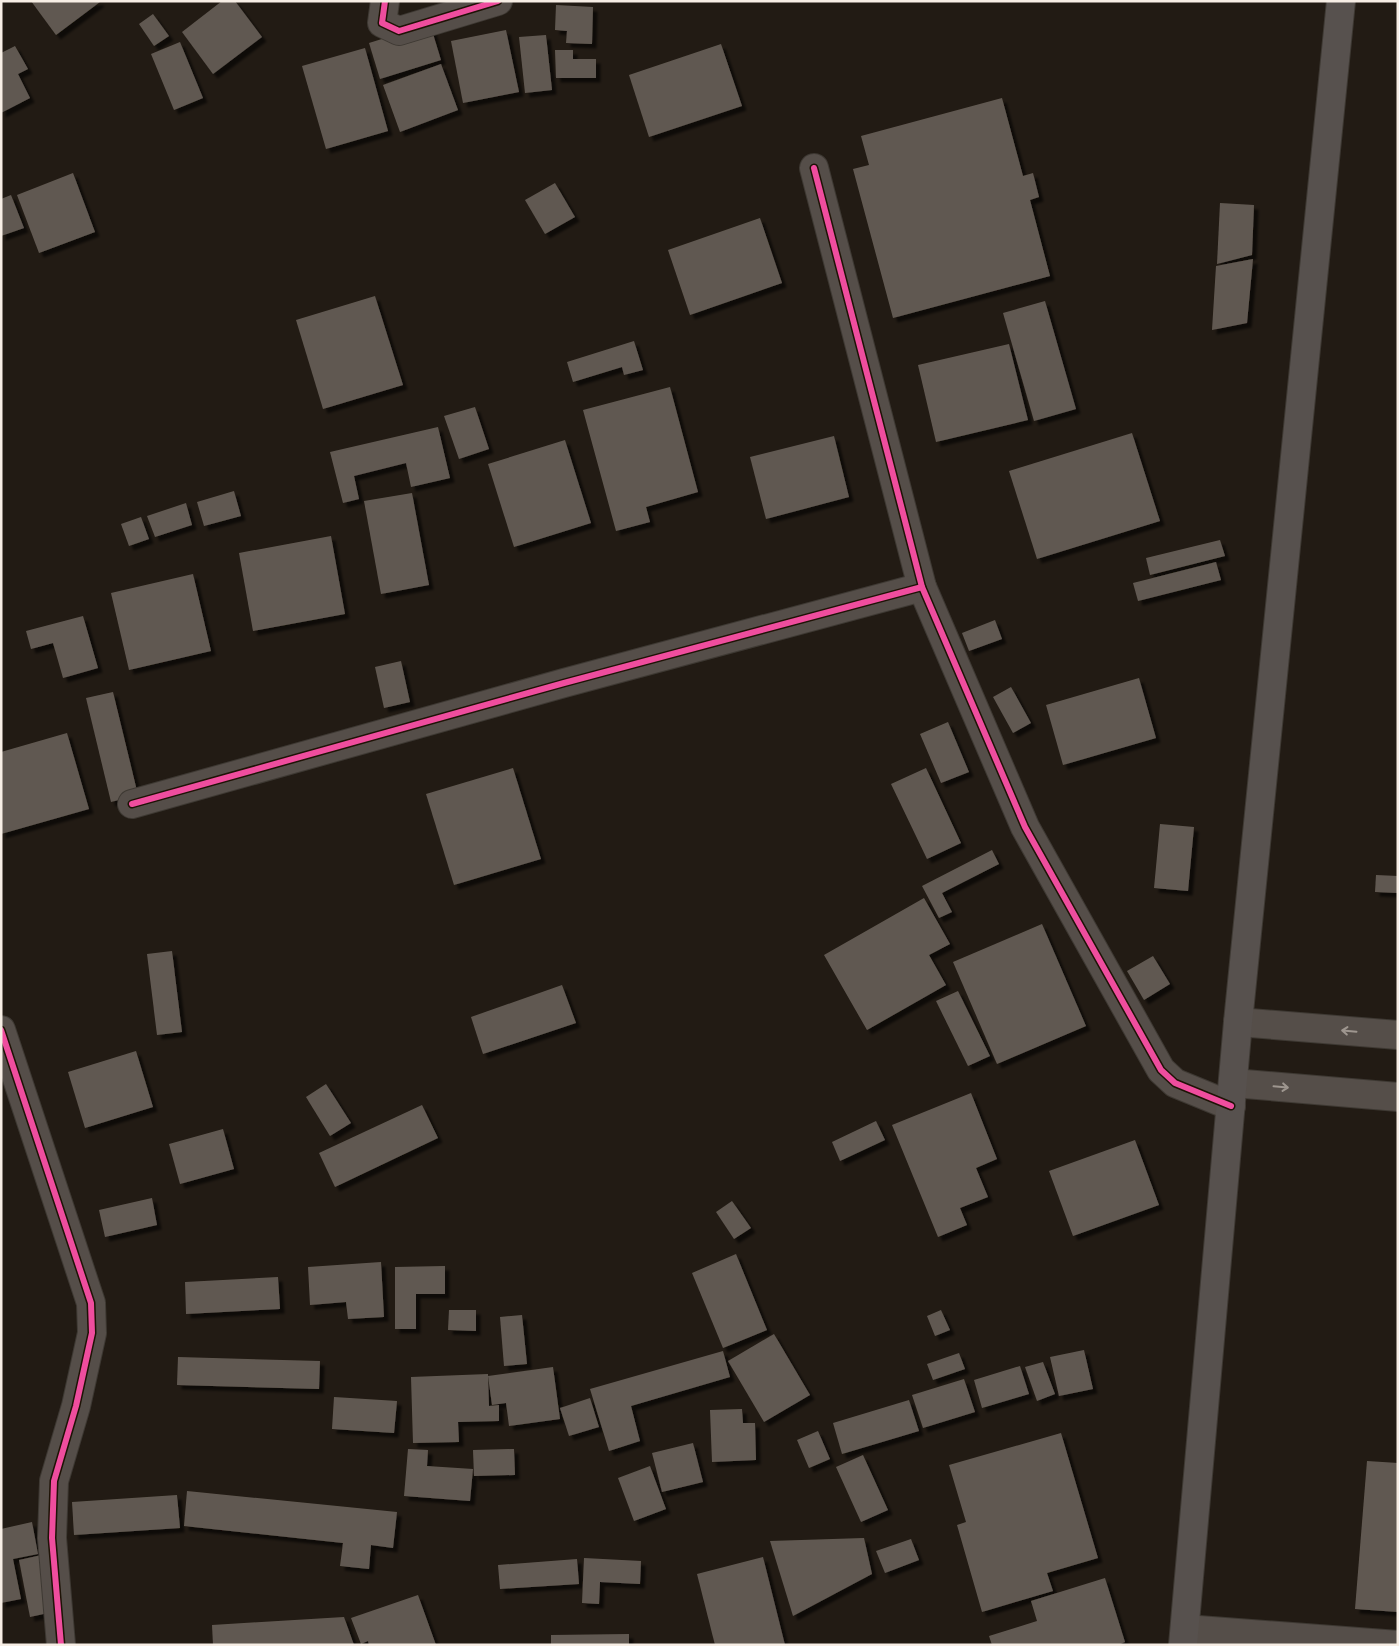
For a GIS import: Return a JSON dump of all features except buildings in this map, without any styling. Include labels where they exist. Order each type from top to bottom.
[{"type":"main road","points":[[1184,1637],[1238,1022],[1341,1]]},
{"type":"street","points":[[385,1],[382,23],[399,31],[498,1]]},
{"type":"street","points":[[814,168],[922,587],[1026,827],[1161,1070],[1175,1084],[1232,1094],[1398,1097]]},
{"type":"street","points":[[132,804],[573,680],[922,587]]},
{"type":"street","points":[[1238,1022],[1398,1035]]},
{"type":"street","points":[[1,1030],[92,1303],[92,1333],[76,1406],[54,1481],[52,1538],[61,1645]]},
{"type":"street","points":[[1184,1637],[1398,1644]]},
{"type":"cycle path","points":[[385,1],[382,23],[399,31],[498,1]]},
{"type":"cycle path","points":[[814,168],[922,587],[1025,827],[1161,1070],[1175,1083],[1231,1106]]},
{"type":"cycle path","points":[[132,804],[564,683],[922,587]]},
{"type":"cycle path","points":[[1,1030],[91,1303],[92,1333],[76,1406],[54,1481],[52,1538],[61,1645]]}]
